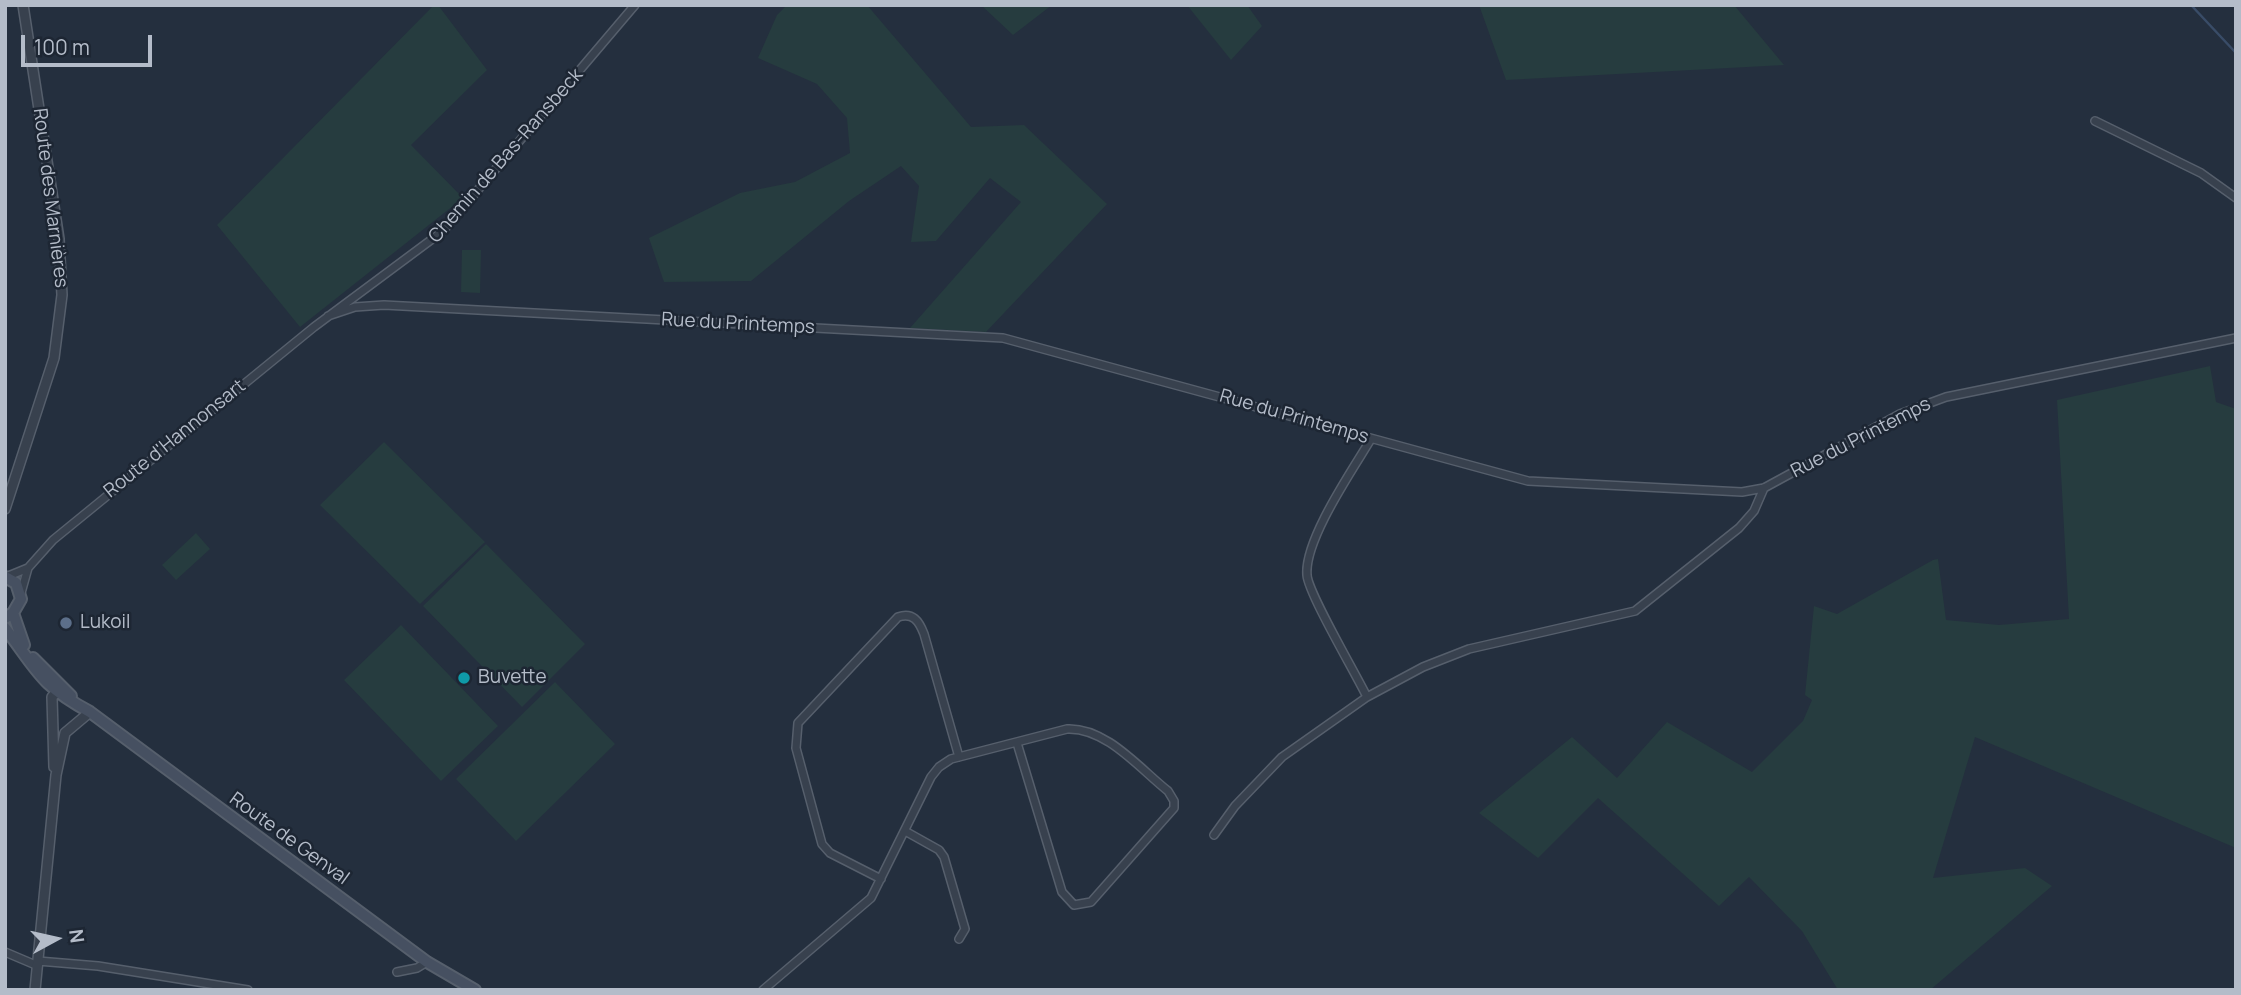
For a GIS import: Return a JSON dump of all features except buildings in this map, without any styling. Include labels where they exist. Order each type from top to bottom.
[{"type":"main road","points":[[6,577],[16,583],[20,594],[20,604],[9,616]]},
{"type":"main road","name":"Route de Genval","points":[[9,616],[25,648],[88,711],[427,962],[475,990]]},
{"type":"main road","name":"Route de Genval","points":[[5,628],[30,666],[56,693],[88,711]]},
{"type":"street","name":"Route des Marnières","points":[[5,509],[54,358],[62,295],[59,239],[23,5]]},
{"type":"street","name":"Chemin de Bas-Ransbeck","points":[[328,316],[443,231],[635,5]]},
{"type":"street","points":[[2095,121],[2201,173],[2236,198]]},
{"type":"street","name":"Rue du Printemps","points":[[328,316],[355,307],[384,306],[1003,338],[1528,481],[1742,492],[1764,488],[1900,414],[1935,400],[2236,338]]},
{"type":"street","name":"Route d'Hannonsart","points":[[20,594],[28,568],[53,540],[328,316]]},
{"type":"street","points":[[1367,696],[1307,575],[1312,551],[1326,514],[1371,439]]},
{"type":"street","points":[[1214,835],[1235,806],[1282,757],[1367,696],[1423,667],[1469,649],[1635,611],[1739,528],[1754,511],[1764,488]]},
{"type":"street","name":"Route d'Hannonsart","points":[[6,577],[28,568]]},
{"type":"street","points":[[881,879],[830,853],[822,844],[796,748],[799,723],[898,617],[911,615],[917,619],[924,634],[959,757]]},
{"type":"street","points":[[56,775],[50,716],[52,697],[56,693],[69,694]]},
{"type":"street","points":[[35,990],[56,775],[65,733],[88,711]]},
{"type":"street","points":[[763,990],[861,909],[881,879],[939,767],[959,757],[1068,729],[1092,732],[1168,791],[1174,801],[1170,815],[1091,902],[1074,905],[1062,892],[1017,743]]},
{"type":"street","points":[[905,831],[939,850],[947,863],[965,929],[960,939]]},
{"type":"street","points":[[5,952],[38,963],[98,966],[248,990]]},
{"type":"street","points":[[397,972],[427,962]]},
{"type":"green space","points":[[434,5],[438,5],[487,70],[411,145],[463,198],[300,327],[217,225]]},
{"type":"green space","points":[[787,5],[867,5],[971,127],[1024,125],[1107,204],[986,332],[910,328],[1021,202],[990,178],[936,241],[911,242],[919,186],[901,166],[849,201],[751,281],[664,282],[649,238],[740,193],[795,182],[850,153],[847,118],[817,84],[758,58],[777,15]]},
{"type":"green space","points":[[981,5],[1052,5],[1013,35]]},
{"type":"green space","points":[[1187,5],[1247,5],[1262,26],[1231,60]]},
{"type":"green space","points":[[1479,5],[1734,5],[1784,65],[1506,80]]},
{"type":"green space","points":[[462,250],[481,250],[480,293],[461,292]]},
{"type":"green space","points":[[2210,366],[2216,402],[2236,409],[2236,848],[1975,737],[1933,878],[2025,868],[2052,886],[1930,990],[1838,990],[1802,931],[1749,877],[1719,906],[1598,798],[1538,858],[1479,813],[1572,737],[1617,778],[1667,722],[1752,772],[1803,721],[1812,700],[1805,695],[1814,606],[1837,614],[1933,560],[1938,559],[1946,620],[1999,625],[2069,619],[2057,400]]},
{"type":"green space","points":[[384,442],[485,542],[420,604],[320,505]]},
{"type":"green space","points":[[196,533],[210,549],[176,580],[162,565]]},
{"type":"green space","points":[[486,544],[585,644],[522,707],[423,606]]},
{"type":"green space","points":[[401,625],[498,726],[441,781],[344,680]]},
{"type":"green space","points":[[555,682],[615,744],[516,841],[456,779]]},
{"type":"waterway","points":[[2191,5],[2236,53]]},
{"type":"place","name":"Lukoil","points":[[66,623]]},
{"type":"place","name":"Buvette","points":[[464,678]]}]
